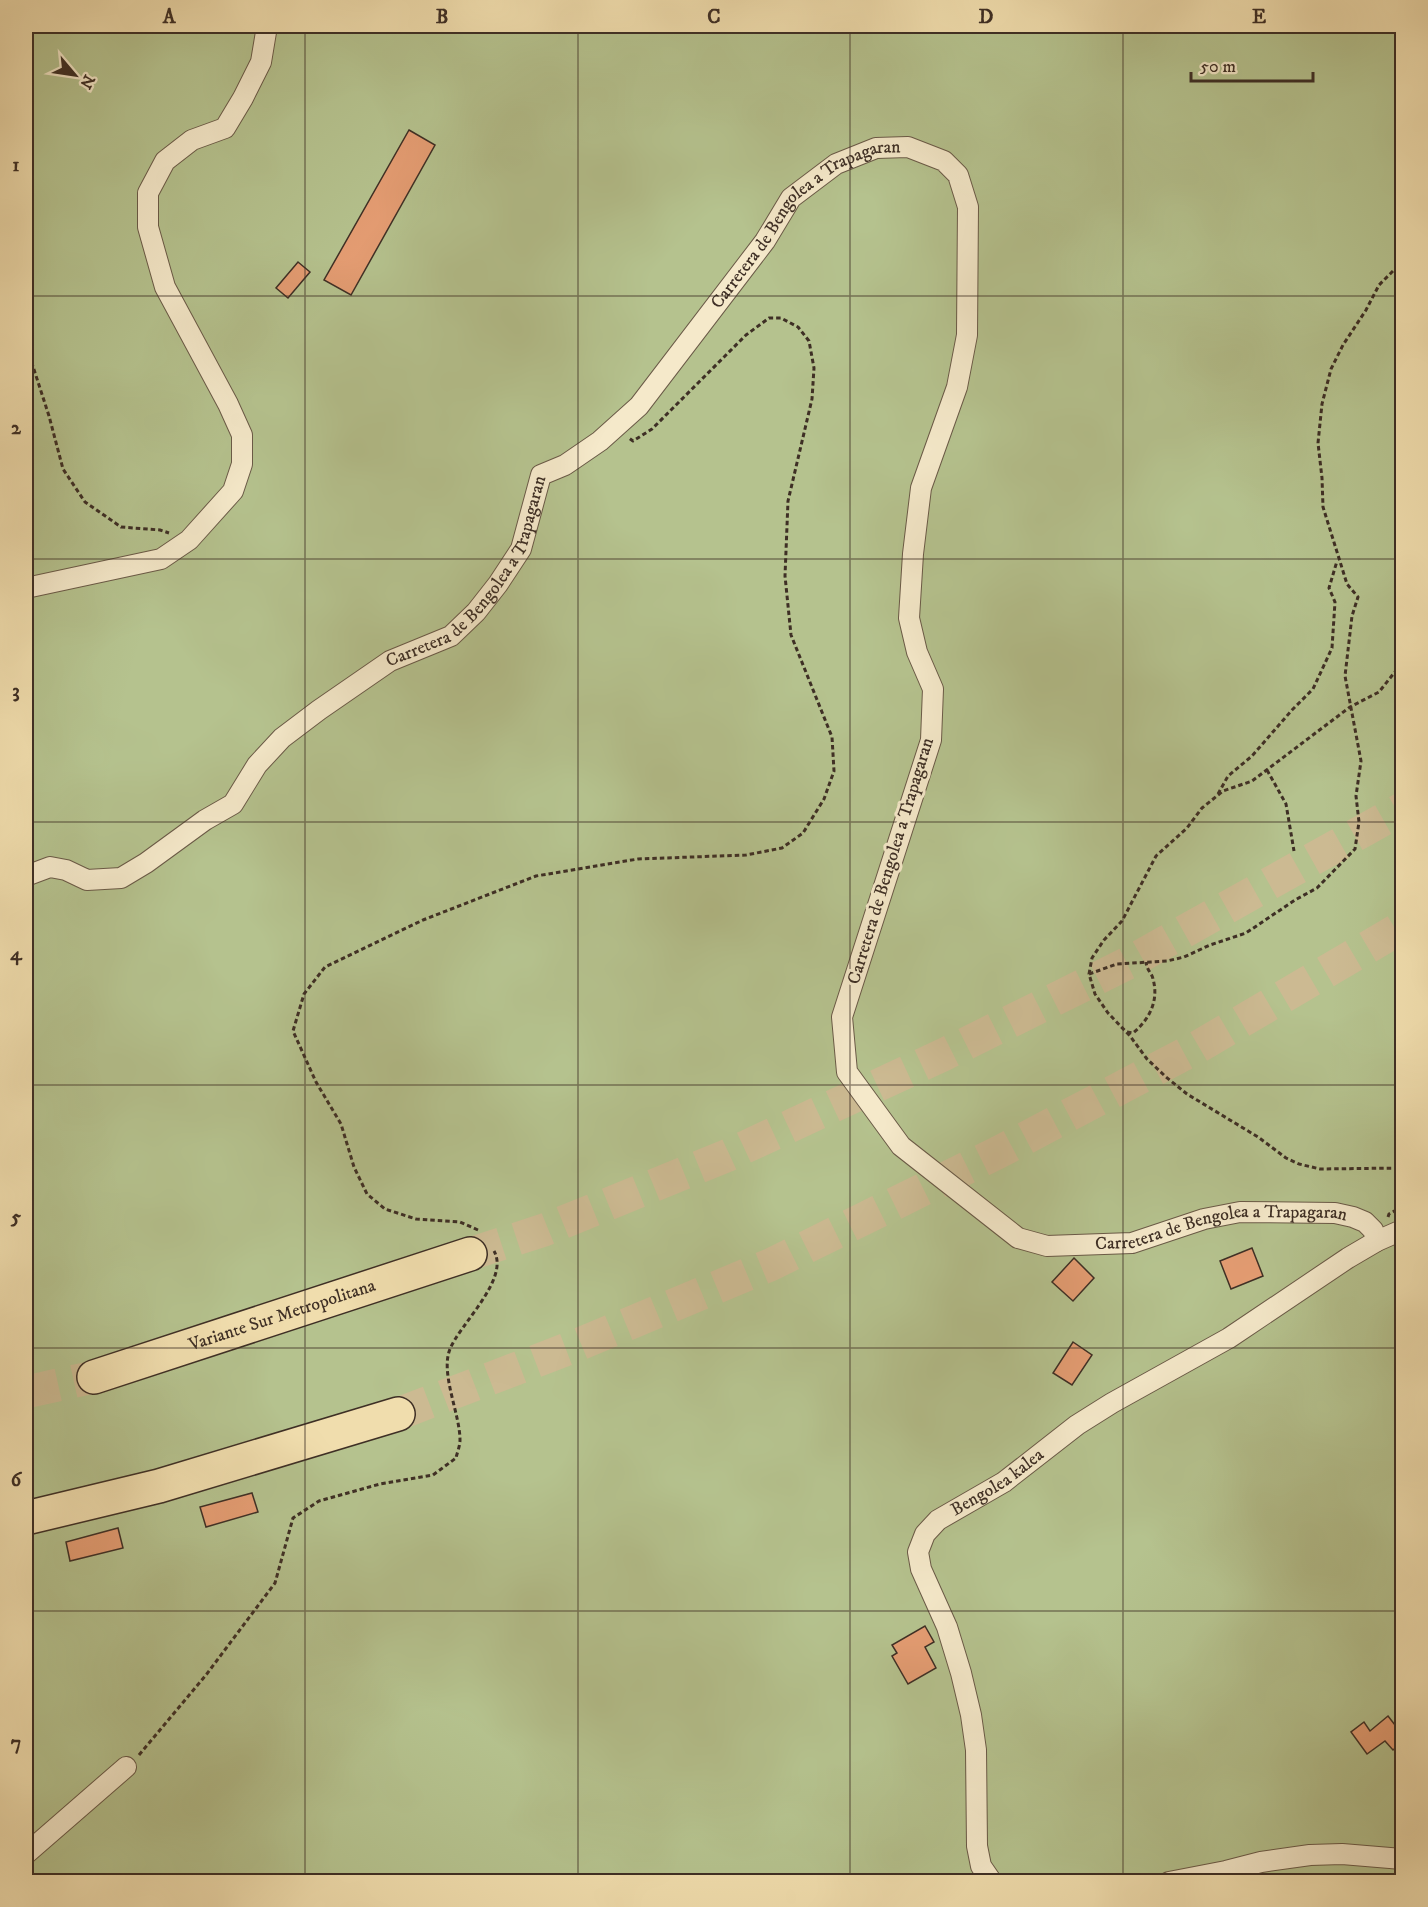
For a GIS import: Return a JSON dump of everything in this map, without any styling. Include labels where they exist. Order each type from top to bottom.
[{"type":"highway","name":"Variante Sur Metropolitana","points":[[94,1377],[481,1245]]},
{"type":"highway","points":[[26,1518],[159,1486],[398,1414]]},
{"type":"street","points":[[26,588],[161,559],[189,540],[233,491],[242,464],[242,435],[228,404],[165,287],[148,227],[148,193],[165,161],[192,140],[225,128],[261,62],[267,26]]},
{"type":"street","name":"Carretera de Bengolea a Trapagaran","points":[[26,876],[50,867],[66,870],[87,880],[121,878],[146,863],[205,820],[233,804],[257,765],[282,738],[390,661],[451,636],[476,612],[498,585],[521,549],[541,475],[564,465],[600,441],[639,406],[765,241],[791,198],[836,164],[876,148],[908,147],[944,161],[958,175],[968,207],[967,335],[957,387],[921,488],[913,554],[909,618],[917,652],[933,689],[931,740],[842,1017],[847,1072],[901,1146],[1018,1238],[1047,1246],[1132,1243],[1204,1219],[1240,1212],[1263,1212],[1335,1213],[1353,1216],[1365,1222],[1373,1230],[1377,1241]]},
{"type":"street","points":[[1377,1241],[1402,1230]]},
{"type":"street","name":"Bengolea kalea","points":[[992,1881],[981,1866],[977,1846],[976,1750],[971,1715],[947,1627],[921,1569],[918,1552],[925,1534],[938,1520],[1004,1482],[1077,1425],[1229,1338],[1323,1274],[1377,1241]]},
{"type":"street","points":[[26,1854],[126,1767]]},
{"type":"street","points":[[1169,1881],[1262,1862],[1310,1855],[1342,1854],[1402,1859]]},
{"type":"path","points":[[1089,974],[1117,964],[1184,957],[1210,945],[1246,933],[1294,900],[1317,888],[1355,849],[1359,822],[1356,796],[1361,761],[1345,676],[1352,616],[1358,597],[1347,584],[1323,507],[1318,443],[1322,404],[1331,369],[1379,285],[1402,262]]},
{"type":"path","points":[[126,1767],[206,1675],[275,1583],[293,1518],[319,1501],[380,1484],[432,1475],[456,1458],[460,1441],[448,1378],[448,1352],[495,1278],[496,1256],[481,1245],[460,1222],[416,1219],[385,1209],[367,1194],[354,1167],[341,1124],[316,1083],[293,1031],[304,994],[325,967],[423,920],[536,876],[638,859],[746,855],[782,848],[803,833],[824,799],[834,771],[832,737],[791,635],[785,576],[788,501],[812,399],[814,368],[809,341],[798,327],[780,318],[768,318],[746,335],[652,429],[633,441],[615,428]]},
{"type":"path","points":[[26,348],[49,416],[63,469],[85,502],[121,527],[160,530],[189,540]]},
{"type":"path","points":[[1217,796],[1228,776],[1252,756],[1313,689],[1332,648],[1335,602],[1329,588],[1338,558]]},
{"type":"path","points":[[1402,663],[1379,692],[1350,707],[1252,781],[1223,790],[1202,808],[1188,828],[1156,856],[1122,921],[1104,940],[1092,958],[1089,974],[1095,994],[1147,1059],[1187,1094],[1211,1106],[1287,1158],[1299,1164],[1320,1169],[1402,1168]]},
{"type":"path","points":[[1267,770],[1286,804],[1294,850]]},
{"type":"path","points":[[1126,1032],[1133,1033],[1145,1023],[1157,997],[1153,977],[1147,971],[1146,962]]},
{"type":"green space","points":[[26,26],[1402,26],[1402,1881],[26,1881]]},
{"type":"building","points":[[409,130],[435,145],[351,295],[324,280]]},
{"type":"building","points":[[298,262],[310,272],[288,298],[276,288]]},
{"type":"building","points":[[1252,1248],[1263,1276],[1231,1289],[1220,1261]]},
{"type":"building","points":[[1074,1258],[1094,1278],[1073,1301],[1052,1282]]},
{"type":"building","points":[[1073,1342],[1092,1355],[1072,1385],[1053,1373]]},
{"type":"building","points":[[252,1493],[258,1512],[206,1527],[200,1507]]},
{"type":"building","points":[[118,1528],[123,1548],[70,1561],[66,1542]]},
{"type":"building","points":[[925,1626],[934,1642],[925,1647],[936,1668],[908,1684],[892,1656],[897,1653],[892,1645]]},
{"type":"building","points":[[1388,1716],[1402,1734],[1402,1742],[1393,1750],[1385,1741],[1367,1754],[1351,1732],[1364,1722],[1370,1731]]},
{"type":"tunnel","points":[[470,1254],[544,1230],[726,1156],[945,1054],[1128,963],[1402,809]]},
{"type":"tunnel","points":[[398,1414],[570,1348],[770,1265],[999,1152],[1196,1048],[1402,927]]},
{"type":"tunnel","points":[[26,1392],[94,1377]]}]
